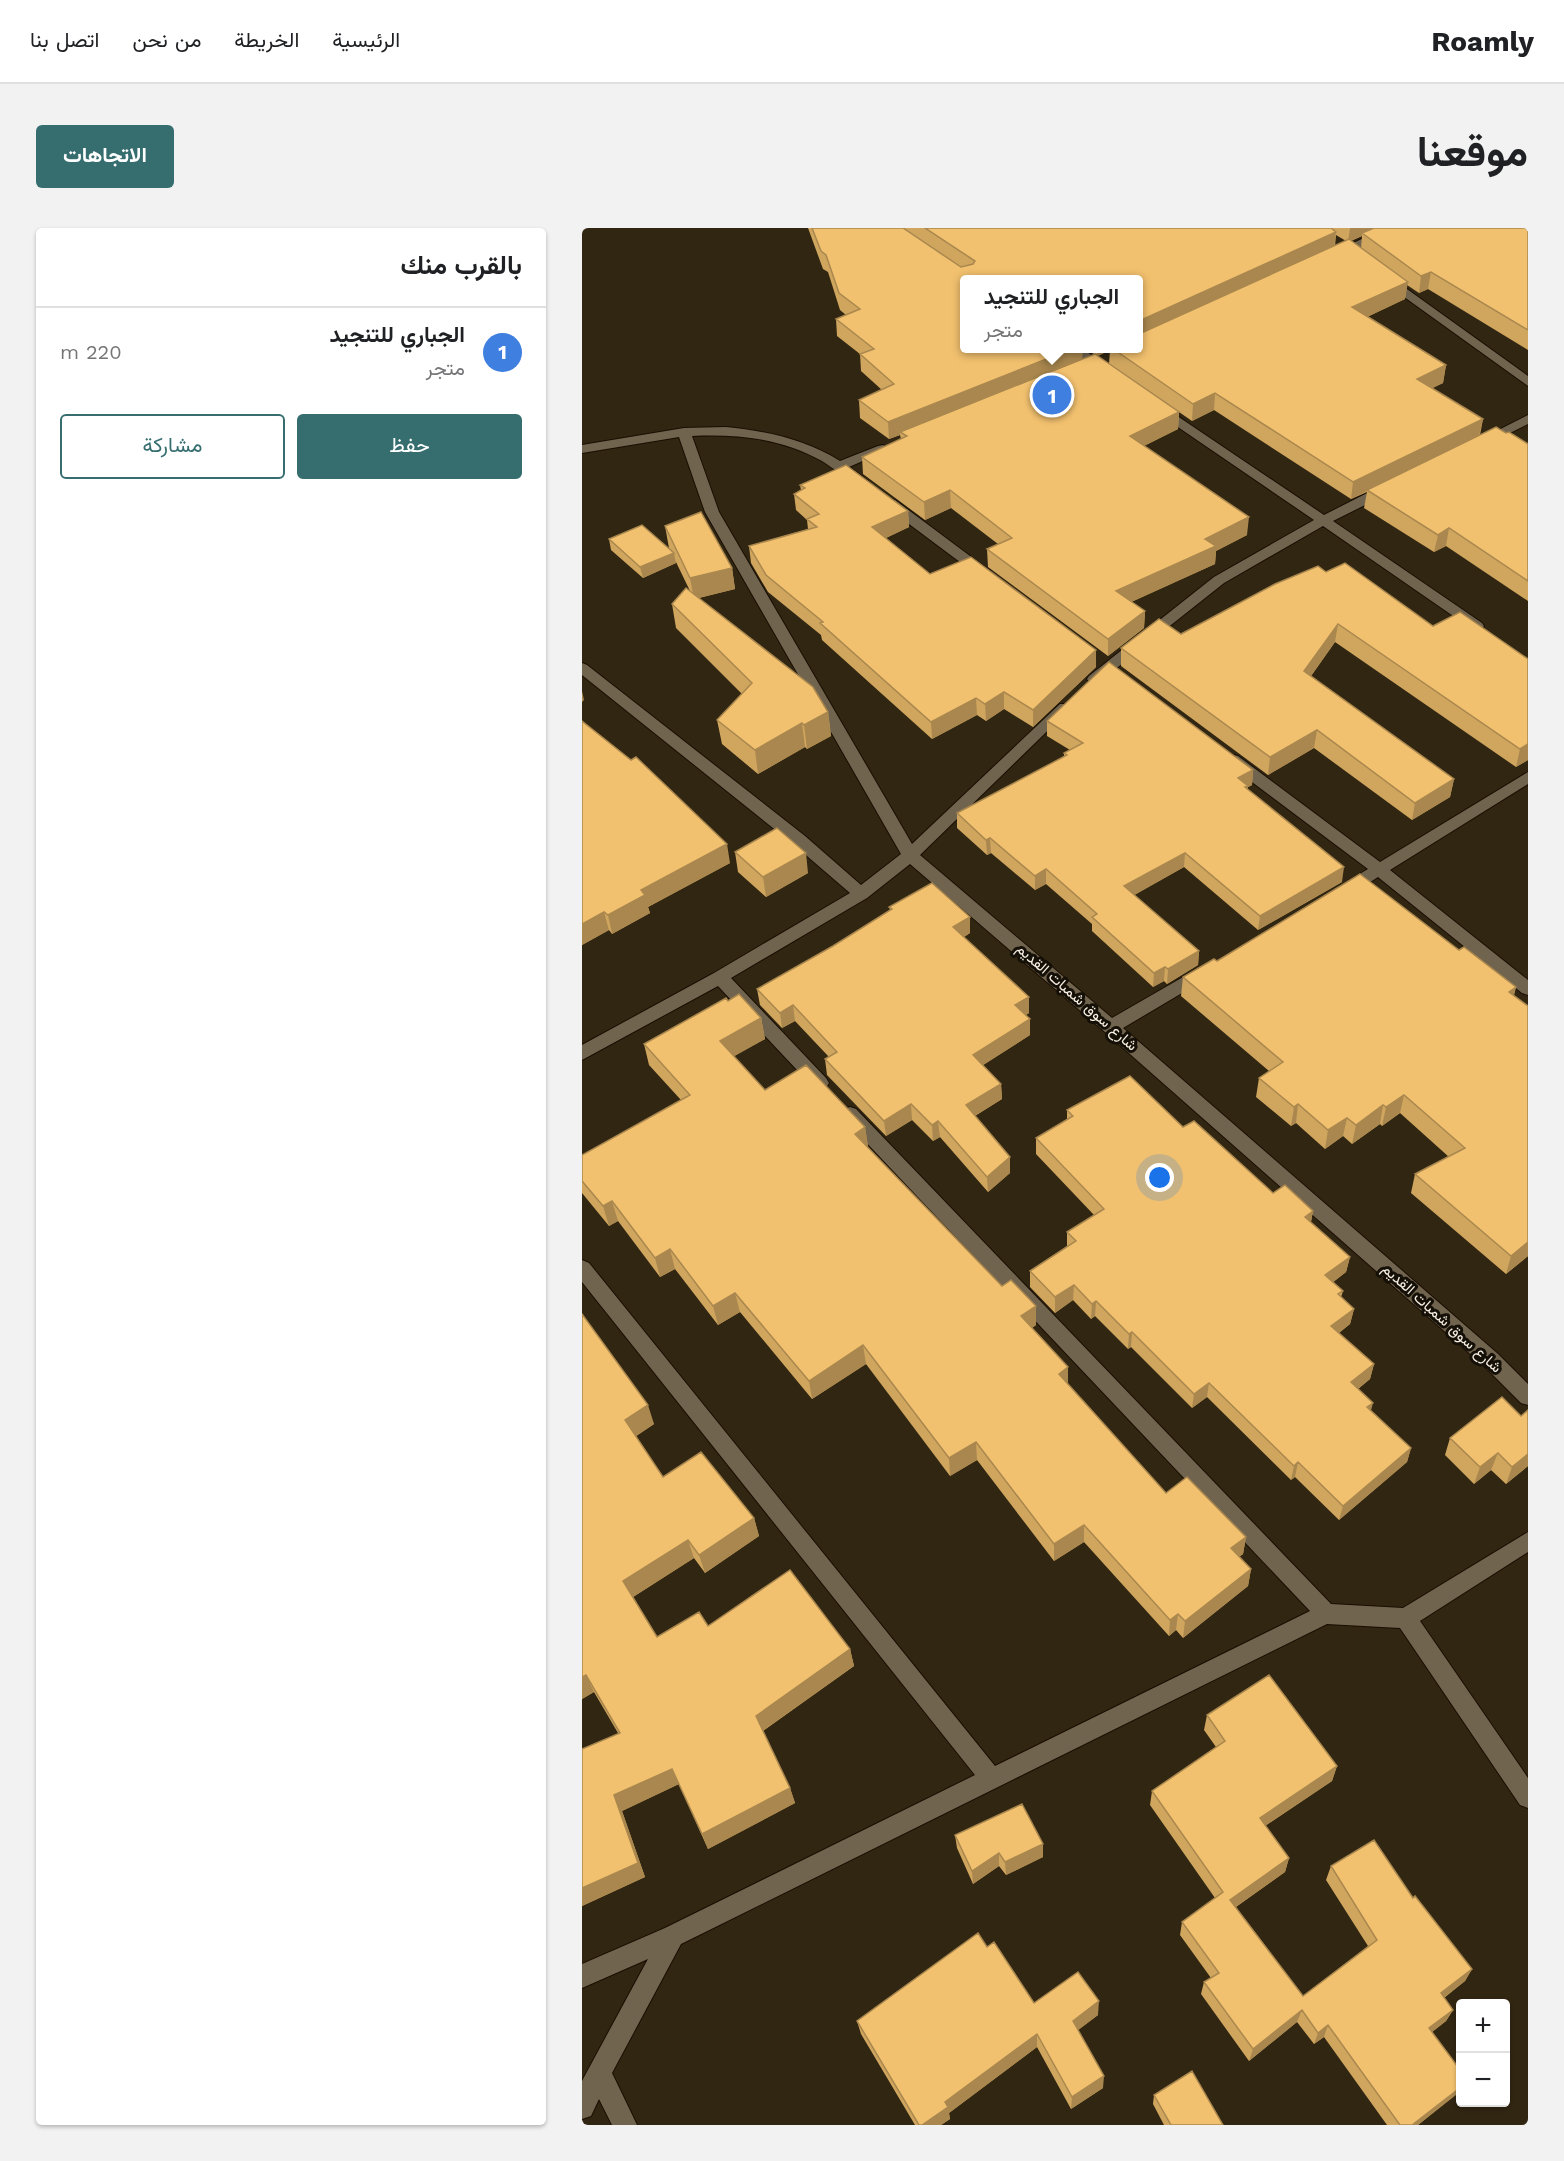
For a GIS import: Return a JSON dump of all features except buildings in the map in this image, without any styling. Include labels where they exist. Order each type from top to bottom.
[{"type":"street","points":[[1326,259],[1352,253],[1395,228]]},
{"type":"street","points":[[1330,239],[1352,253]]},
{"type":"street","points":[[1376,270],[1528,382]]},
{"type":"street","points":[[1078,353],[1091,367],[1116,378]]},
{"type":"street","points":[[1091,367],[1113,356]]},
{"type":"street","points":[[1145,398],[1489,634]]},
{"type":"street","points":[[1466,450],[1528,419]]},
{"type":"street","points":[[582,449],[684,432],[729,429],[759,433],[795,442],[840,466],[993,580]]},
{"type":"street","name":"شارع سوق شمبات القديم","points":[[684,432],[712,512],[910,855],[1111,1027],[1491,1360],[1528,1397]]},
{"type":"street","points":[[840,466],[894,445]]},
{"type":"street","points":[[582,1053],[720,977],[861,894],[910,855],[1108,666],[1218,580],[1322,521],[1404,480]]},
{"type":"street","points":[[582,668],[799,840],[861,894]]},
{"type":"street","points":[[1221,750],[1380,870],[1528,989]]},
{"type":"street","points":[[1329,900],[1528,777]]},
{"type":"street","points":[[1111,1027],[1215,966]]},
{"type":"street","points":[[720,977],[1326,1614]]},
{"type":"street","points":[[582,1268],[993,1780]]},
{"type":"street","points":[[582,1976],[673,1936],[1326,1614],[1406,1618],[1528,1541]]},
{"type":"street","points":[[1406,1618],[1528,1797]]},
{"type":"street","points":[[582,2107],[673,1936]]},
{"type":"street","points":[[599,2073],[625,2125]]},
{"type":"place","name":"الجباري للتنجيد","points":[[1052,395]]}]
